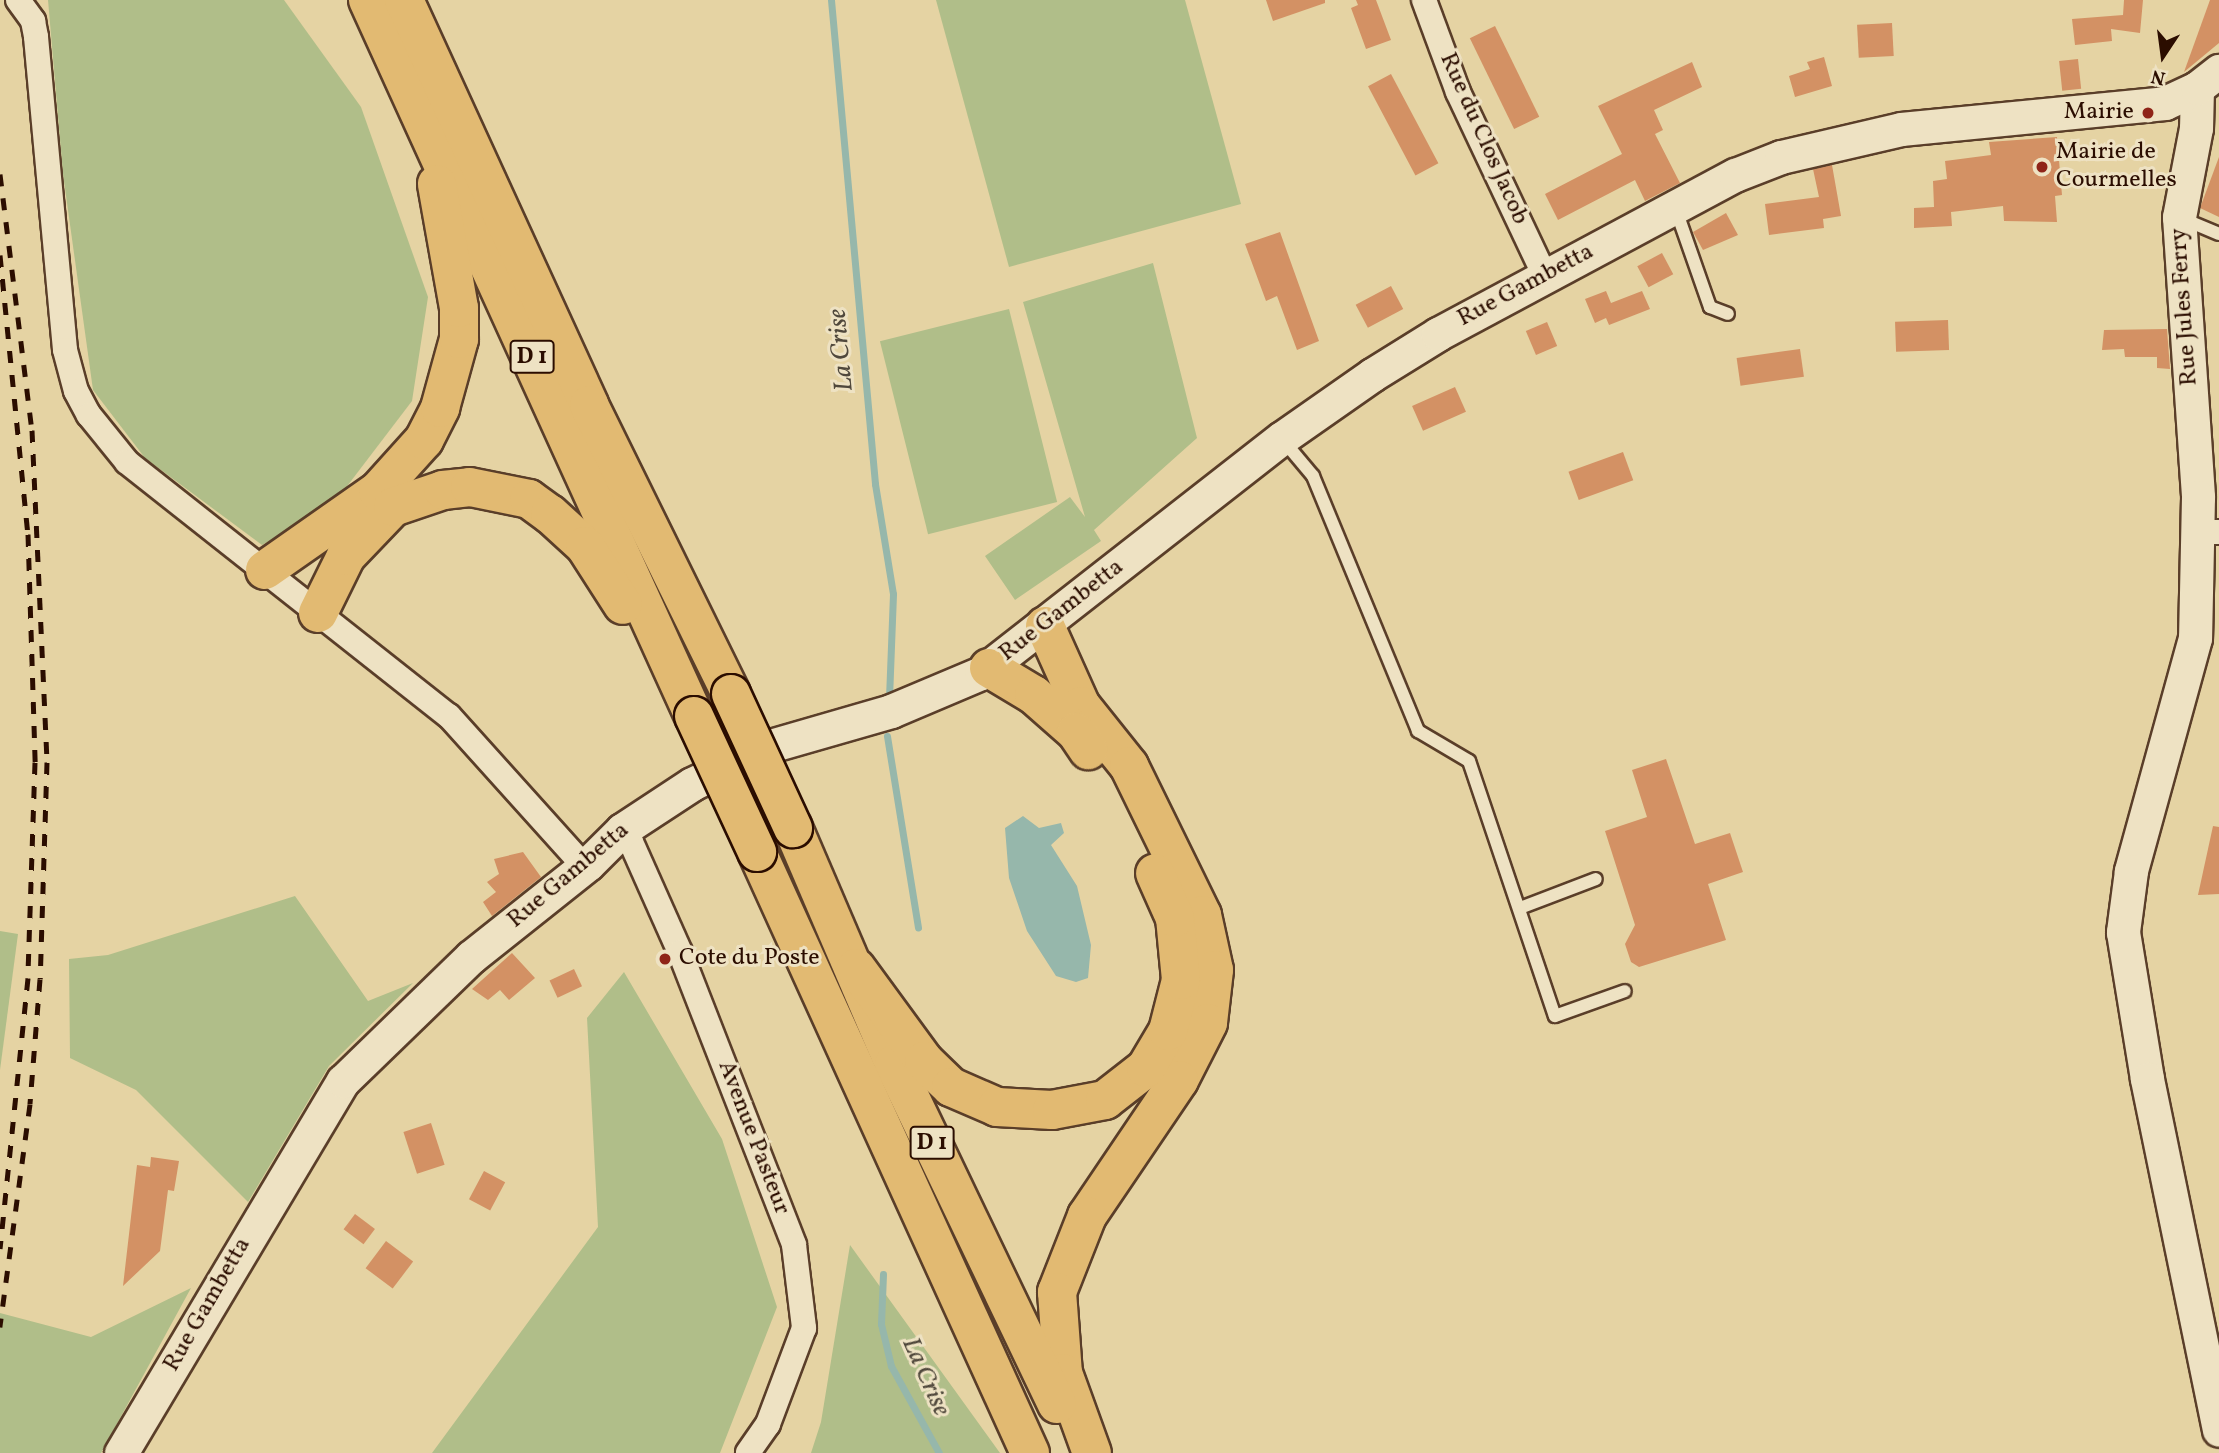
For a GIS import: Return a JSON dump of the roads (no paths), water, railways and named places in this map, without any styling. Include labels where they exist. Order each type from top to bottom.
[{"type":"highway","name":"D 1","points":[[368,0],[1030,1453]]},
{"type":"highway","name":"D 1","points":[[404,0],[589,405],[731,694],[793,828],[856,968],[894,1065],[1080,1453]]},
{"type":"highway","points":[[265,570],[378,491],[424,440],[440,408],[459,339],[459,309],[428,131]]},
{"type":"highway","points":[[318,613],[346,556],[393,507],[443,490],[499,489],[529,499],[585,546],[694,716]]},
{"type":"highway","points":[[1045,626],[1080,706],[1129,766],[1202,915],[1214,970],[1208,1023],[1179,1080],[1087,1216],[1057,1292],[1063,1373],[1092,1453]]},
{"type":"highway","points":[[856,968],[924,1061],[951,1087],[997,1107],[1052,1110],[1104,1100],[1146,1068],[1168,1031],[1181,979],[1175,918],[1122,799],[1076,732],[1034,695],[989,668]]},
{"type":"street","points":[[18,0],[33,21],[36,37],[62,332],[76,391],[99,429],[127,462],[449,716],[576,857],[587,864]]},
{"type":"street","name":"Rue du Clos Jacob","points":[[1424,0],[1458,92],[1545,276]]},
{"type":"street","name":"Rue Gambetta","points":[[121,1453],[343,1081],[471,957],[587,864],[622,830],[692,784],[770,746],[891,711],[989,668],[1282,438],[1438,334],[1735,175],[1839,142],[1901,128],[2165,103],[2208,79]]},
{"type":"street","name":"Rue Jules Ferry","points":[[2208,79],[2179,217],[2191,402],[2208,532],[2195,638],[2131,871],[2123,932],[2147,1079],[2219,1430]]},
{"type":"street","name":"Avenue Pasteur","points":[[622,830],[631,842],[680,952],[794,1245],[804,1328],[768,1424],[748,1453]]},
{"type":"lane","points":[[1675,207],[1710,307],[1728,314]]},
{"type":"lane","points":[[2179,217],[2219,234]]},
{"type":"lane","points":[[1282,438],[1313,476],[1418,732],[1469,761],[1555,1016],[1625,991]]},
{"type":"lane","points":[[1520,908],[1596,879]]},
{"type":"water","points":[[1023,816],[1039,828],[1061,823],[1064,833],[1051,845],[1077,886],[1091,945],[1088,978],[1076,982],[1056,976],[1027,931],[1009,878],[1005,828]]},
{"type":"waterway","name":"La Crise","points":[[831,0],[875,484],[893,594],[889,696]]},
{"type":"waterway","name":"La Crise","points":[[887,736],[918,928]]},
{"type":"waterway","name":"La Crise","points":[[883,1274],[881,1324],[891,1366],[939,1453]]},
{"type":"railway","points":[[0,174],[32,430],[47,762],[40,979],[30,1104],[0,1327]]},
{"type":"railway","points":[[0,255],[28,534],[35,762],[28,978],[0,1249]]},
{"type":"place","name":"Mairie","points":[[2148,113]]},
{"type":"place","name":"Mairie de Courmelles","points":[[2042,167]]},
{"type":"place","name":"Cote du Poste","points":[[665,959]]}]
